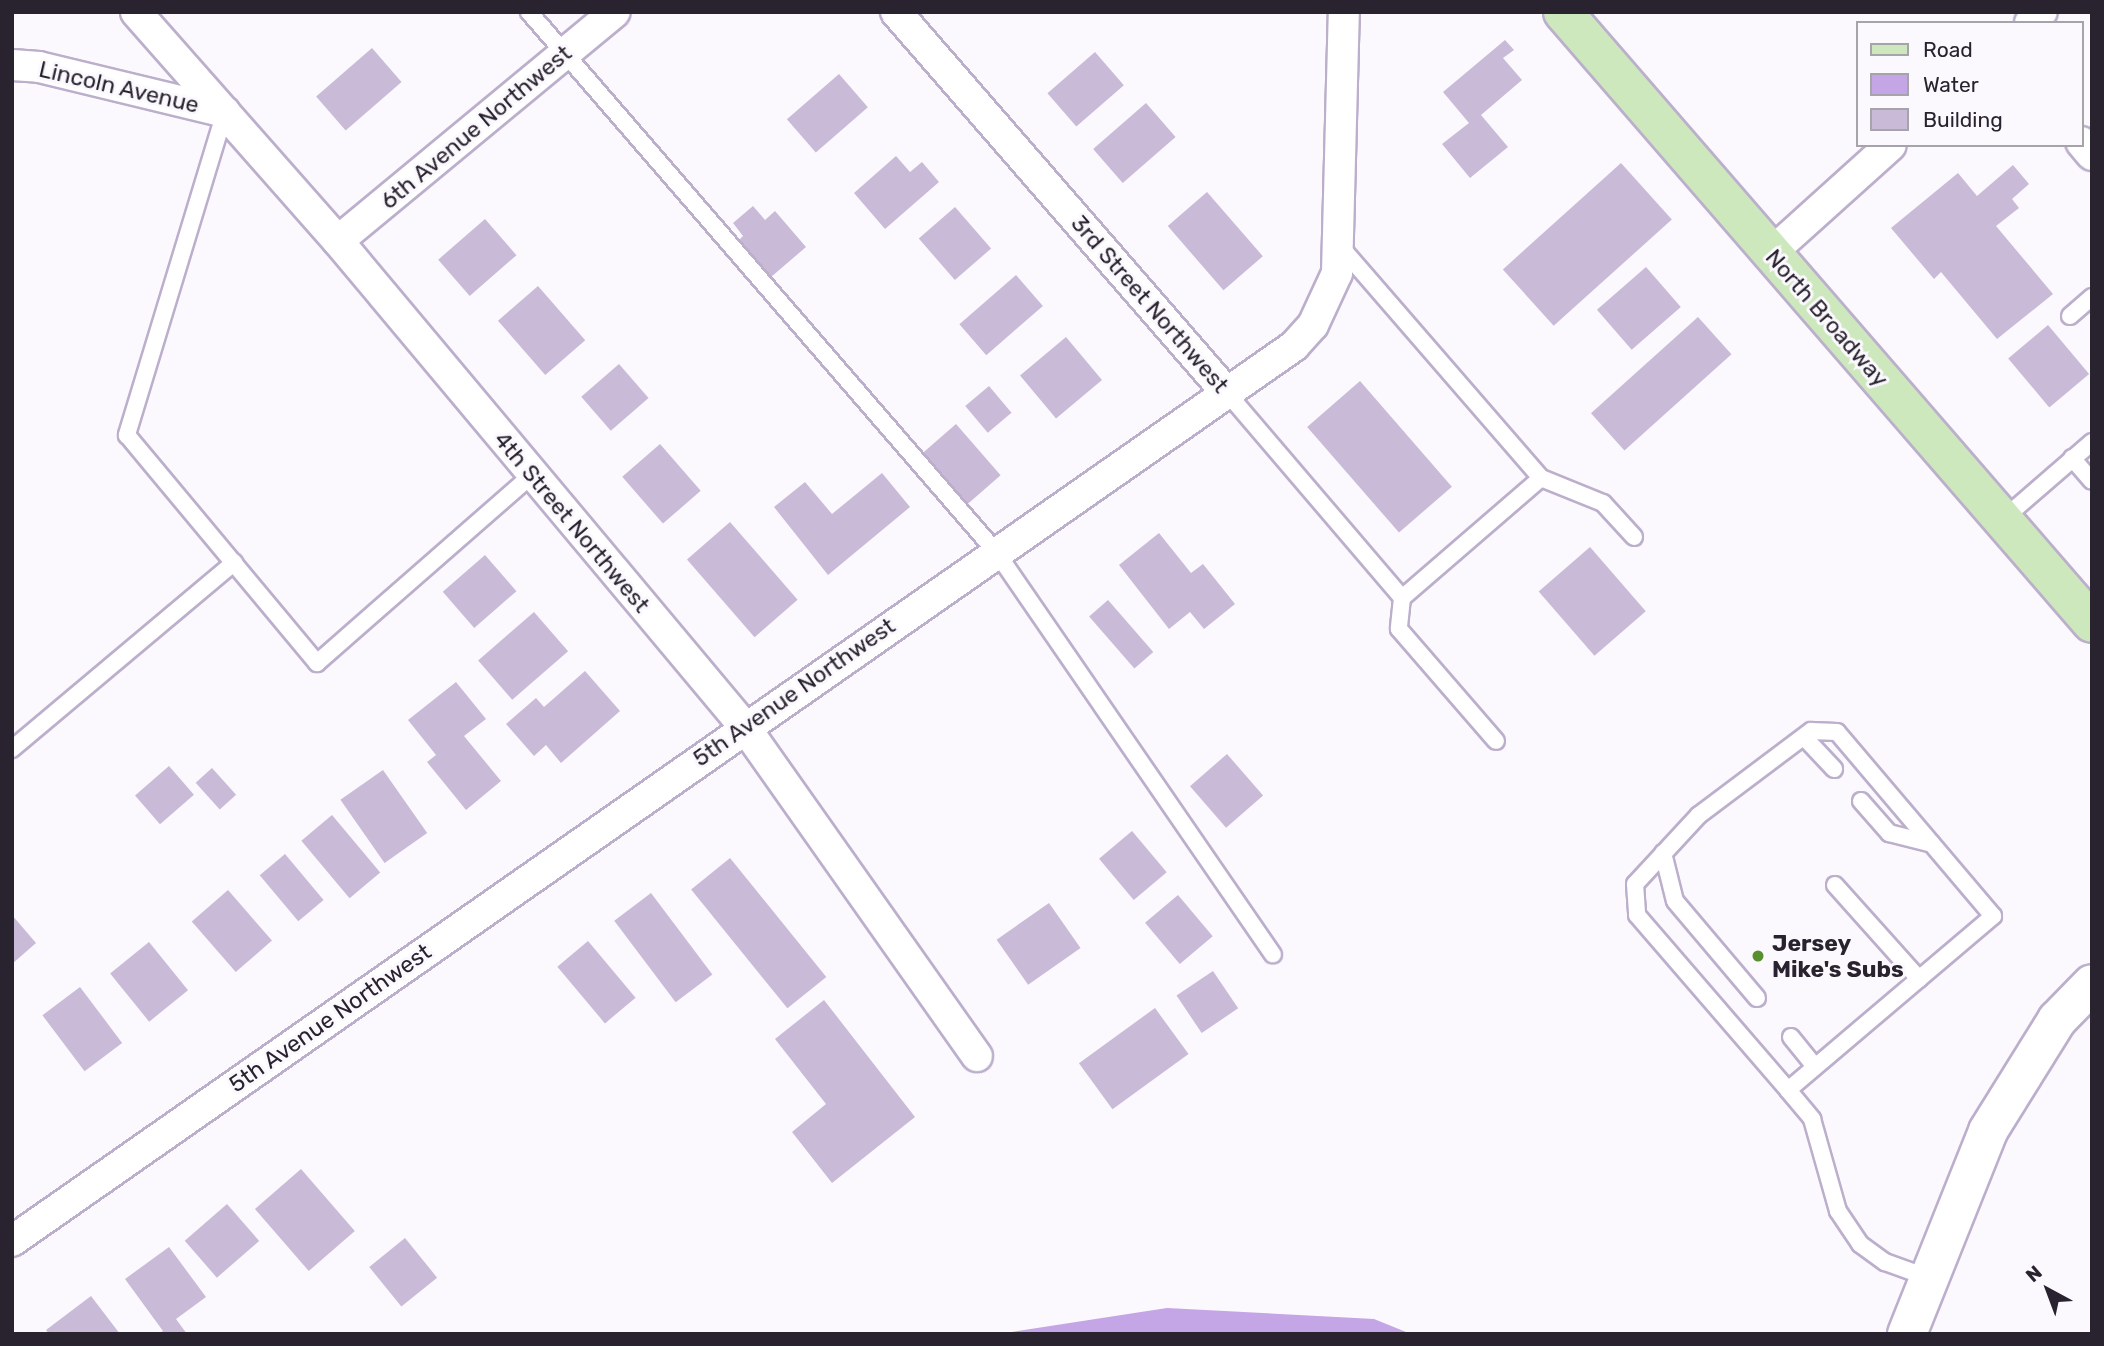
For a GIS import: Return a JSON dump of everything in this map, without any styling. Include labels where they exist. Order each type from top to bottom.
[{"type":"main road","name":"North Broadway","points":[[1563,12],[2092,623]]},
{"type":"main road","points":[[1907,1334],[1927,1277],[1988,1131],[2057,1020],[2092,984]]},
{"type":"street","name":"4th Street Northwest","points":[[136,12],[338,241],[744,726],[976,1056]]},
{"type":"street","name":"6th Avenue Northwest","points":[[338,241],[615,12]]},
{"type":"street","name":"3rd Street Northwest","points":[[896,12],[1228,394]]},
{"type":"street","name":"5th Avenue Northwest","points":[[12,1241],[744,726],[1228,394],[1313,325],[1337,272],[1340,246],[1344,12]]},
{"type":"street","name":"Lincoln Avenue","points":[[12,65],[39,67],[225,112]]},
{"type":"street","points":[[1771,253],[1889,147]]},
{"type":"lane","points":[[529,12],[567,52],[997,553],[1273,954]]},
{"type":"lane","points":[[225,112],[128,435],[317,663],[532,475]]},
{"type":"lane","points":[[1340,246],[1541,478],[1603,502],[1634,537]]},
{"type":"lane","points":[[2070,316],[2092,297]]},
{"type":"lane","name":"3rd Street Northwest","points":[[1228,394],[1402,598]]},
{"type":"lane","points":[[2002,520],[2092,442]]},
{"type":"lane","points":[[2072,458],[2092,481]]},
{"type":"lane","points":[[1496,741],[1399,629],[1402,598],[1541,478]]},
{"type":"lane","points":[[12,750],[234,563]]},
{"type":"lane","points":[[1788,1090],[1993,916],[1837,732],[1811,731],[1699,815],[1635,884],[1637,915],[1812,1119],[1838,1212],[1860,1244],[1885,1262],[1927,1277]]},
{"type":"lane","points":[[1804,737],[1834,769]]},
{"type":"lane","points":[[1861,801],[1889,833],[1932,844]]},
{"type":"lane","points":[[1663,853],[1675,901],[1757,998]]},
{"type":"lane","points":[[1835,885],[1919,979]]},
{"type":"lane","points":[[1791,1037],[1815,1067]]},
{"type":"water","points":[[1167,1308],[1374,1319],[1411,1334],[999,1334]]},
{"type":"building","points":[[1505,40],[1514,50],[1503,58],[1522,80],[1481,115],[1508,147],[1470,178],[1442,144],[1469,123],[1443,92]]},
{"type":"building","points":[[372,48],[402,82],[346,131],[316,97]]},
{"type":"building","points":[[1095,52],[1124,85],[1076,127],[1047,93]]},
{"type":"building","points":[[839,74],[868,107],[816,152],[787,119]]},
{"type":"building","points":[[1146,103],[1176,137],[1123,183],[1093,149]]},
{"type":"building","points":[[896,156],[910,172],[922,162],[939,182],[885,229],[854,193]]},
{"type":"building","points":[[1621,163],[1672,219],[1554,326],[1503,269]]},
{"type":"building","points":[[2013,165],[2029,184],[2012,199],[2019,208],[1996,226],[2053,294],[1997,339],[1941,272],[1934,279],[1891,228],[1958,173],[1977,196]]},
{"type":"building","points":[[1207,192],[1263,256],[1224,290],[1168,226]]},
{"type":"building","points":[[753,206],[765,220],[775,211],[806,247],[771,277],[739,240],[743,236],[733,223]]},
{"type":"building","points":[[955,207],[991,249],[955,280],[919,238]]},
{"type":"building","points":[[485,219],[516,255],[470,296],[438,260]]},
{"type":"building","points":[[1646,267],[1681,307],[1632,350],[1597,310]]},
{"type":"building","points":[[1016,275],[1043,306],[986,355],[959,324]]},
{"type":"building","points":[[538,286],[585,340],[545,375],[498,321]]},
{"type":"building","points":[[1698,317],[1731,354],[1624,451],[1591,413]]},
{"type":"building","points":[[2048,325],[2089,374],[2049,407],[2008,358]]},
{"type":"building","points":[[1066,337],[1102,380],[1056,418],[1020,376]]},
{"type":"building","points":[[619,364],[649,398],[611,431],[581,397]]},
{"type":"building","points":[[1360,381],[1452,487],[1399,533],[1307,427]]},
{"type":"building","points":[[989,386],[1011,413],[988,433],[965,406]]},
{"type":"building","points":[[956,424],[1001,475],[966,505],[921,454]]},
{"type":"building","points":[[660,444],[701,491],[663,524],[622,477]]},
{"type":"building","points":[[882,473],[910,507],[828,575],[774,507],[805,482],[832,514]]},
{"type":"building","points":[[730,522],[798,600],[755,637],[687,559]]},
{"type":"building","points":[[1159,533],[1191,573],[1203,564],[1235,604],[1204,629],[1190,612],[1169,629],[1119,565]]},
{"type":"building","points":[[1590,547],[1646,611],[1594,656],[1539,592]]},
{"type":"building","points":[[485,555],[516,591],[474,628],[443,592]]},
{"type":"building","points":[[1108,600],[1153,652],[1134,668],[1089,616]]},
{"type":"building","points":[[534,612],[568,651],[512,700],[478,661]]},
{"type":"building","points":[[585,671],[620,711],[561,763],[546,745],[534,756],[506,724],[536,698],[544,707]]},
{"type":"building","points":[[456,682],[486,719],[464,736],[501,781],[466,810],[427,762],[436,755],[408,720]]},
{"type":"building","points":[[1227,754],[1263,796],[1226,828],[1190,786]]},
{"type":"building","points":[[169,766],[194,795],[160,824],[135,796]]},
{"type":"building","points":[[212,768],[236,795],[220,809],[196,783]]},
{"type":"building","points":[[383,770],[427,833],[385,863],[340,800]]},
{"type":"building","points":[[332,815],[380,872],[350,898],[301,841]]},
{"type":"building","points":[[1132,831],[1167,872],[1134,900],[1099,859]]},
{"type":"building","points":[[285,854],[324,900],[298,921],[260,875]]},
{"type":"building","points":[[730,858],[826,977],[787,1008],[691,889]]},
{"type":"building","points":[[228,890],[272,941],[236,972],[192,921]]},
{"type":"building","points":[[651,893],[712,974],[676,1002],[614,921]]},
{"type":"building","points":[[1178,895],[1213,936],[1180,964],[1145,923]]},
{"type":"building","points":[[1049,903],[1081,948],[1028,985],[997,940]]},
{"type":"building","points":[[12,915],[36,943],[12,964]]},
{"type":"building","points":[[588,941],[636,998],[605,1023],[557,967]]},
{"type":"building","points":[[149,942],[188,990],[149,1022],[110,973]]},
{"type":"building","points":[[1213,971],[1238,1008],[1202,1033],[1177,996]]},
{"type":"building","points":[[80,987],[122,1043],[85,1071],[42,1015]]},
{"type":"building","points":[[824,1000],[915,1117],[832,1183],[792,1132],[826,1104],[775,1039]]},
{"type":"building","points":[[1155,1008],[1189,1054],[1112,1109],[1079,1063]]},
{"type":"building","points":[[301,1169],[355,1231],[309,1271],[255,1209]]},
{"type":"building","points":[[227,1204],[259,1241],[217,1278],[185,1241]]},
{"type":"building","points":[[405,1238],[437,1278],[401,1307],[369,1267]]},
{"type":"building","points":[[169,1247],[206,1297],[176,1319],[187,1334],[158,1334],[163,1331],[125,1279]]},
{"type":"building","points":[[91,1296],[120,1334],[49,1334],[46,1330]]},
{"type":"place","name":"Jersey Mike's Subs","points":[[1758,956]]}]
